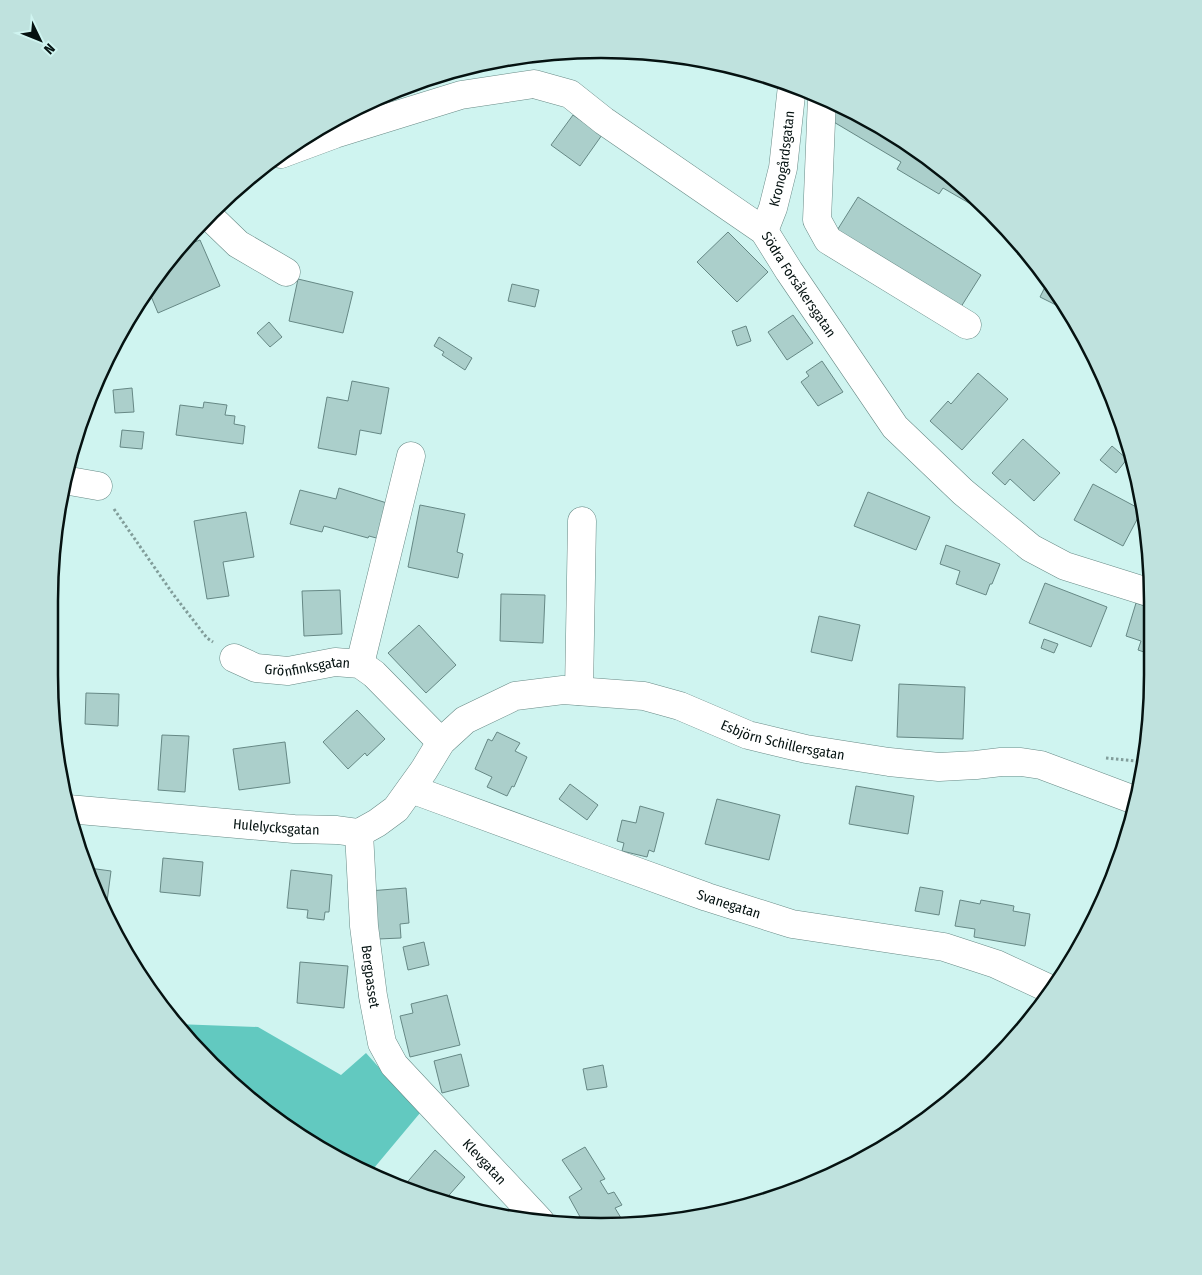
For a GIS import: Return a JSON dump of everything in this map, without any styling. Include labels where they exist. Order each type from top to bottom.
[{"type":"street","name":"Södra Forsåkersgatan","points":[[305,145],[461,95],[534,84],[570,94],[604,121],[764,231],[895,427],[963,492],[1031,548],[1066,566],[1144,591]]},
{"type":"street","name":"Kronogårdsgatan","points":[[764,231],[774,208],[783,168],[791,92]]},
{"type":"street","points":[[822,105],[817,220],[828,240],[967,325]]},
{"type":"street","points":[[214,220],[238,244],[286,272]]},
{"type":"street","points":[[360,664],[412,456]]},
{"type":"street","points":[[71,481],[98,486]]},
{"type":"street","points":[[582,521],[586,691]]},
{"type":"street","name":"Grönfinksgatan","points":[[234,658],[256,668],[288,671],[335,662],[360,664],[374,674],[441,742]]},
{"type":"street","name":"Esbjörn Schillersgatan","points":[[441,742],[465,720],[516,696],[563,690],[586,691],[644,696],[680,706],[748,735],[806,749],[890,762],[939,767],[1021,762],[1041,766],[1130,798]]},
{"type":"street","points":[[358,833],[377,823],[396,809],[441,742]]},
{"type":"street","name":"Svanegatan","points":[[410,789],[636,871],[792,924],[944,947],[996,964],[1045,987]]},
{"type":"street","name":"Hulelycksgatan","points":[[75,810],[358,833]]},
{"type":"street","name":"Bergpasset","points":[[358,833],[364,926],[373,996],[382,1043],[394,1065],[428,1103]]},
{"type":"street","name":"Klevgatan","points":[[428,1103],[533,1213]]},
{"type":"path","points":[[98,486],[172,594],[208,638],[234,658]]},
{"type":"shaded area","points":[[186,1024],[258,1027],[341,1075],[366,1053],[420,1113],[375,1167],[329,1145],[270,1105],[243,1083]]},
{"type":"building","points":[[832,110],[873,130],[932,170],[973,205],[943,188],[939,194],[897,169],[901,162],[827,118]]},
{"type":"building","points":[[573,115],[602,135],[580,166],[551,145]]},
{"type":"building","points":[[858,197],[981,275],[959,310],[836,232]]},
{"type":"building","points":[[728,232],[768,272],[737,302],[697,262]]},
{"type":"building","points":[[200,240],[220,286],[158,313],[151,296],[192,243]]},
{"type":"building","points":[[298,279],[353,292],[343,333],[289,321]]},
{"type":"building","points":[[512,284],[539,290],[535,307],[508,301]]},
{"type":"building","points":[[1045,288],[1057,306],[1040,297]]},
{"type":"building","points":[[793,315],[813,343],[787,360],[768,332]]},
{"type":"building","points":[[269,322],[282,337],[270,347],[257,333]]},
{"type":"building","points":[[746,326],[751,341],[737,346],[732,331]]},
{"type":"building","points":[[439,337],[472,358],[465,370],[442,355],[444,352],[434,346]]},
{"type":"building","points":[[822,361],[843,392],[818,406],[801,382],[809,376],[806,372]]},
{"type":"building","points":[[978,373],[1008,399],[962,450],[930,421],[948,401],[951,404]]},
{"type":"building","points":[[352,381],[389,388],[381,434],[360,430],[356,455],[318,448],[327,397],[348,401]]},
{"type":"building","points":[[132,388],[134,412],[115,413],[113,390]]},
{"type":"building","points":[[204,402],[227,405],[225,415],[235,416],[234,424],[245,426],[243,444],[176,435],[180,405],[203,408]]},
{"type":"building","points":[[122,430],[144,432],[142,449],[120,447]]},
{"type":"building","points":[[1023,439],[1060,473],[1034,501],[1010,479],[1005,485],[992,473]]},
{"type":"building","points":[[1112,446],[1126,460],[1116,473],[1100,460]]},
{"type":"building","points":[[1093,484],[1136,507],[1138,518],[1123,546],[1074,520]]},
{"type":"building","points":[[339,488],[390,504],[380,539],[369,536],[368,538],[324,526],[322,532],[290,524],[300,490],[336,499]]},
{"type":"building","points":[[868,492],[930,517],[916,550],[854,526]]},
{"type":"building","points":[[420,505],[465,514],[457,552],[463,554],[458,578],[408,567]]},
{"type":"building","points":[[246,512],[254,557],[223,562],[229,596],[207,599],[194,521]]},
{"type":"building","points":[[946,545],[1000,564],[986,595],[956,584],[960,571],[940,564]]},
{"type":"building","points":[[1045,583],[1107,607],[1091,647],[1029,623]]},
{"type":"building","points":[[340,590],[342,634],[304,636],[302,591]]},
{"type":"building","points":[[501,594],[545,595],[543,643],[500,641]]},
{"type":"building","points":[[1136,603],[1144,606],[1144,652],[1138,650],[1141,641],[1126,636]]},
{"type":"building","points":[[819,616],[860,625],[852,661],[811,652]]},
{"type":"building","points":[[419,625],[456,665],[426,693],[388,653]]},
{"type":"building","points":[[1044,639],[1058,644],[1054,653],[1041,648]]},
{"type":"building","points":[[899,684],[965,687],[963,739],[897,737]]},
{"type":"building","points":[[86,693],[119,694],[118,726],[85,724]]},
{"type":"building","points":[[357,710],[385,739],[367,756],[365,753],[348,769],[323,742]]},
{"type":"building","points":[[497,732],[520,743],[515,751],[527,757],[514,787],[512,786],[507,796],[487,787],[492,777],[475,769],[488,739],[492,741]]},
{"type":"building","points":[[162,735],[189,736],[185,792],[158,790]]},
{"type":"building","points":[[285,742],[290,783],[239,790],[233,749]]},
{"type":"building","points":[[570,784],[598,805],[587,820],[559,799]]},
{"type":"building","points":[[856,786],[914,796],[908,834],[849,824]]},
{"type":"building","points":[[717,799],[780,815],[769,860],[705,844]]},
{"type":"building","points":[[640,806],[664,813],[654,852],[649,850],[647,857],[622,851],[624,843],[617,841],[622,820],[636,823]]},
{"type":"building","points":[[163,858],[203,862],[200,896],[160,892]]},
{"type":"building","points":[[94,869],[111,871],[107,900]]},
{"type":"building","points":[[291,870],[332,875],[329,912],[325,912],[324,920],[307,918],[308,910],[287,908]]},
{"type":"building","points":[[920,887],[943,891],[939,915],[915,911]]},
{"type":"building","points":[[406,888],[409,923],[400,924],[401,938],[378,939],[369,891]]},
{"type":"building","points":[[960,900],[980,904],[981,900],[1014,906],[1013,911],[1030,914],[1025,946],[974,937],[975,929],[955,926]]},
{"type":"building","points":[[424,942],[429,965],[408,970],[403,947]]},
{"type":"building","points":[[300,962],[348,966],[344,1008],[297,1003]]},
{"type":"building","points":[[447,995],[460,1045],[410,1057],[400,1016],[413,1013],[411,1004]]},
{"type":"building","points":[[461,1054],[469,1086],[442,1093],[434,1061]]},
{"type":"building","points":[[603,1065],[607,1087],[587,1090],[583,1069]]},
{"type":"building","points":[[585,1147],[605,1179],[600,1181],[608,1194],[614,1192],[622,1205],[615,1208],[620,1217],[580,1217],[569,1197],[582,1189],[562,1160]]},
{"type":"building","points":[[435,1150],[465,1177],[449,1196],[408,1182]]}]
